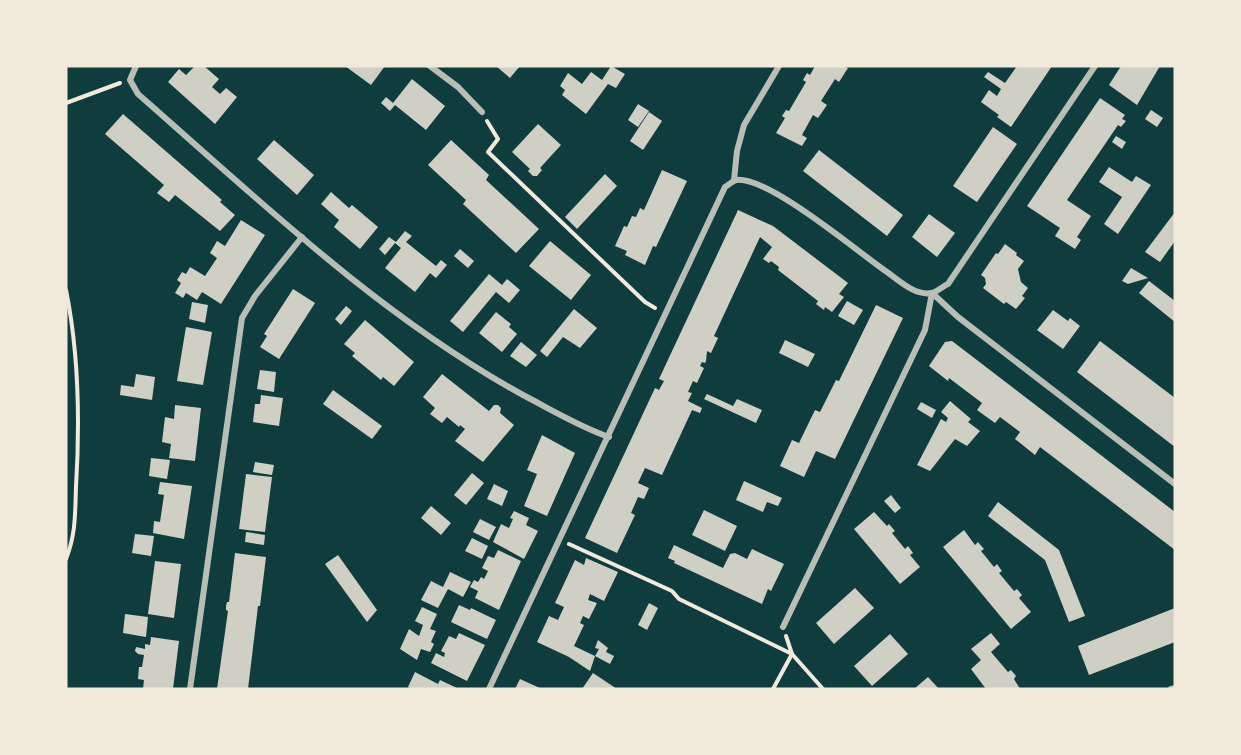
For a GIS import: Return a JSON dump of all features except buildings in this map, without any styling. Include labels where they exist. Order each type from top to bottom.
[{"type":"street","points":[[136,66],[130,80],[138,94],[302,237],[376,297],[493,378],[585,429],[609,437]]},
{"type":"street","points":[[430,66],[458,87],[482,112]]},
{"type":"street","points":[[734,180],[736,151],[744,124],[779,66]]},
{"type":"street","points":[[783,627],[925,330],[932,293],[948,284],[1095,66]]},
{"type":"street","points":[[489,689],[725,188],[734,180],[745,180],[771,190],[796,205],[915,291],[932,293],[958,317],[1175,484]]},
{"type":"street","points":[[190,689],[242,318],[255,296],[302,237]]},
{"type":"path","points":[[66,103],[130,80]]},
{"type":"path","points":[[482,112],[498,139],[488,152],[645,302],[666,314]]},
{"type":"path","points":[[66,290],[72,317],[80,430],[73,541],[66,559]]},
{"type":"path","points":[[558,539],[672,591],[678,599],[792,654],[823,689]]},
{"type":"path","points":[[773,689],[792,654],[783,627]]}]
